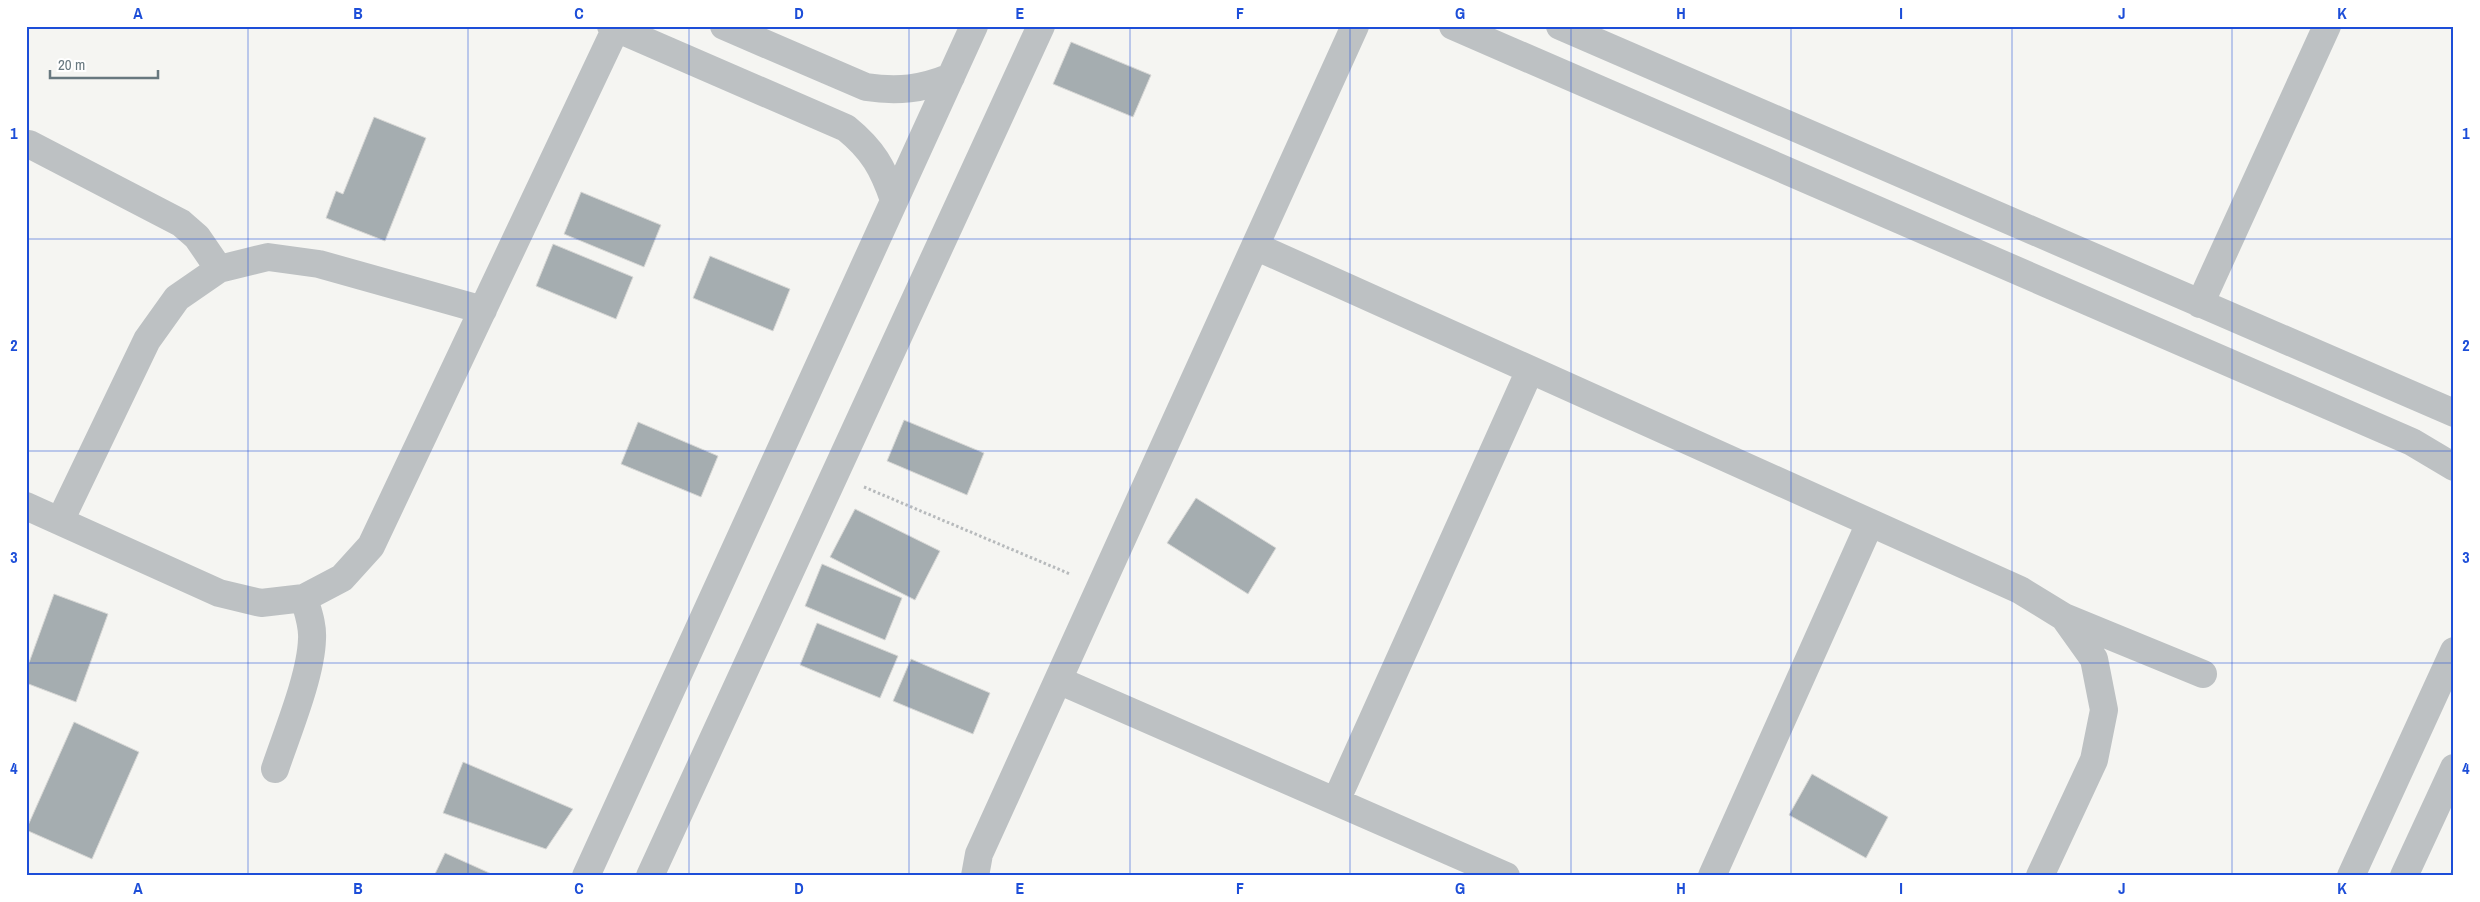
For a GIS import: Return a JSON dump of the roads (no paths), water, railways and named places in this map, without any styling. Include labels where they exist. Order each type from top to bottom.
[{"type":"street","points":[[724,26],[866,87],[909,90],[951,77]]},
{"type":"street","points":[[586,876],[974,26]]},
{"type":"street","points":[[650,876],[1041,26]]},
{"type":"street","points":[[974,876],[979,854],[1355,26]]},
{"type":"street","points":[[1453,26],[2412,442],[2454,468]]},
{"type":"street","points":[[1560,26],[2454,413]]},
{"type":"street","points":[[2200,304],[2327,26]]},
{"type":"street","points":[[26,506],[219,593],[261,603],[304,598],[342,578],[371,546],[614,27],[846,128],[864,143],[878,161],[894,200]]},
{"type":"street","points":[[30,144],[181,223],[197,237],[219,269]]},
{"type":"street","points":[[1255,246],[2020,590],[2064,617],[2203,674]]},
{"type":"street","points":[[60,521],[147,340],[177,298],[219,269],[268,257],[319,264],[483,310]]},
{"type":"street","points":[[1336,801],[1530,370]]},
{"type":"street","points":[[1712,876],[1870,523]]},
{"type":"street","points":[[275,769],[310,658],[312,638],[310,618],[304,598]]},
{"type":"street","points":[[2040,876],[2094,760],[2104,710],[2094,660],[2064,617]]},
{"type":"street","points":[[2351,876],[2454,651]]},
{"type":"street","points":[[1058,680],[1506,876]]},
{"type":"street","points":[[2404,876],[2454,768]]}]
